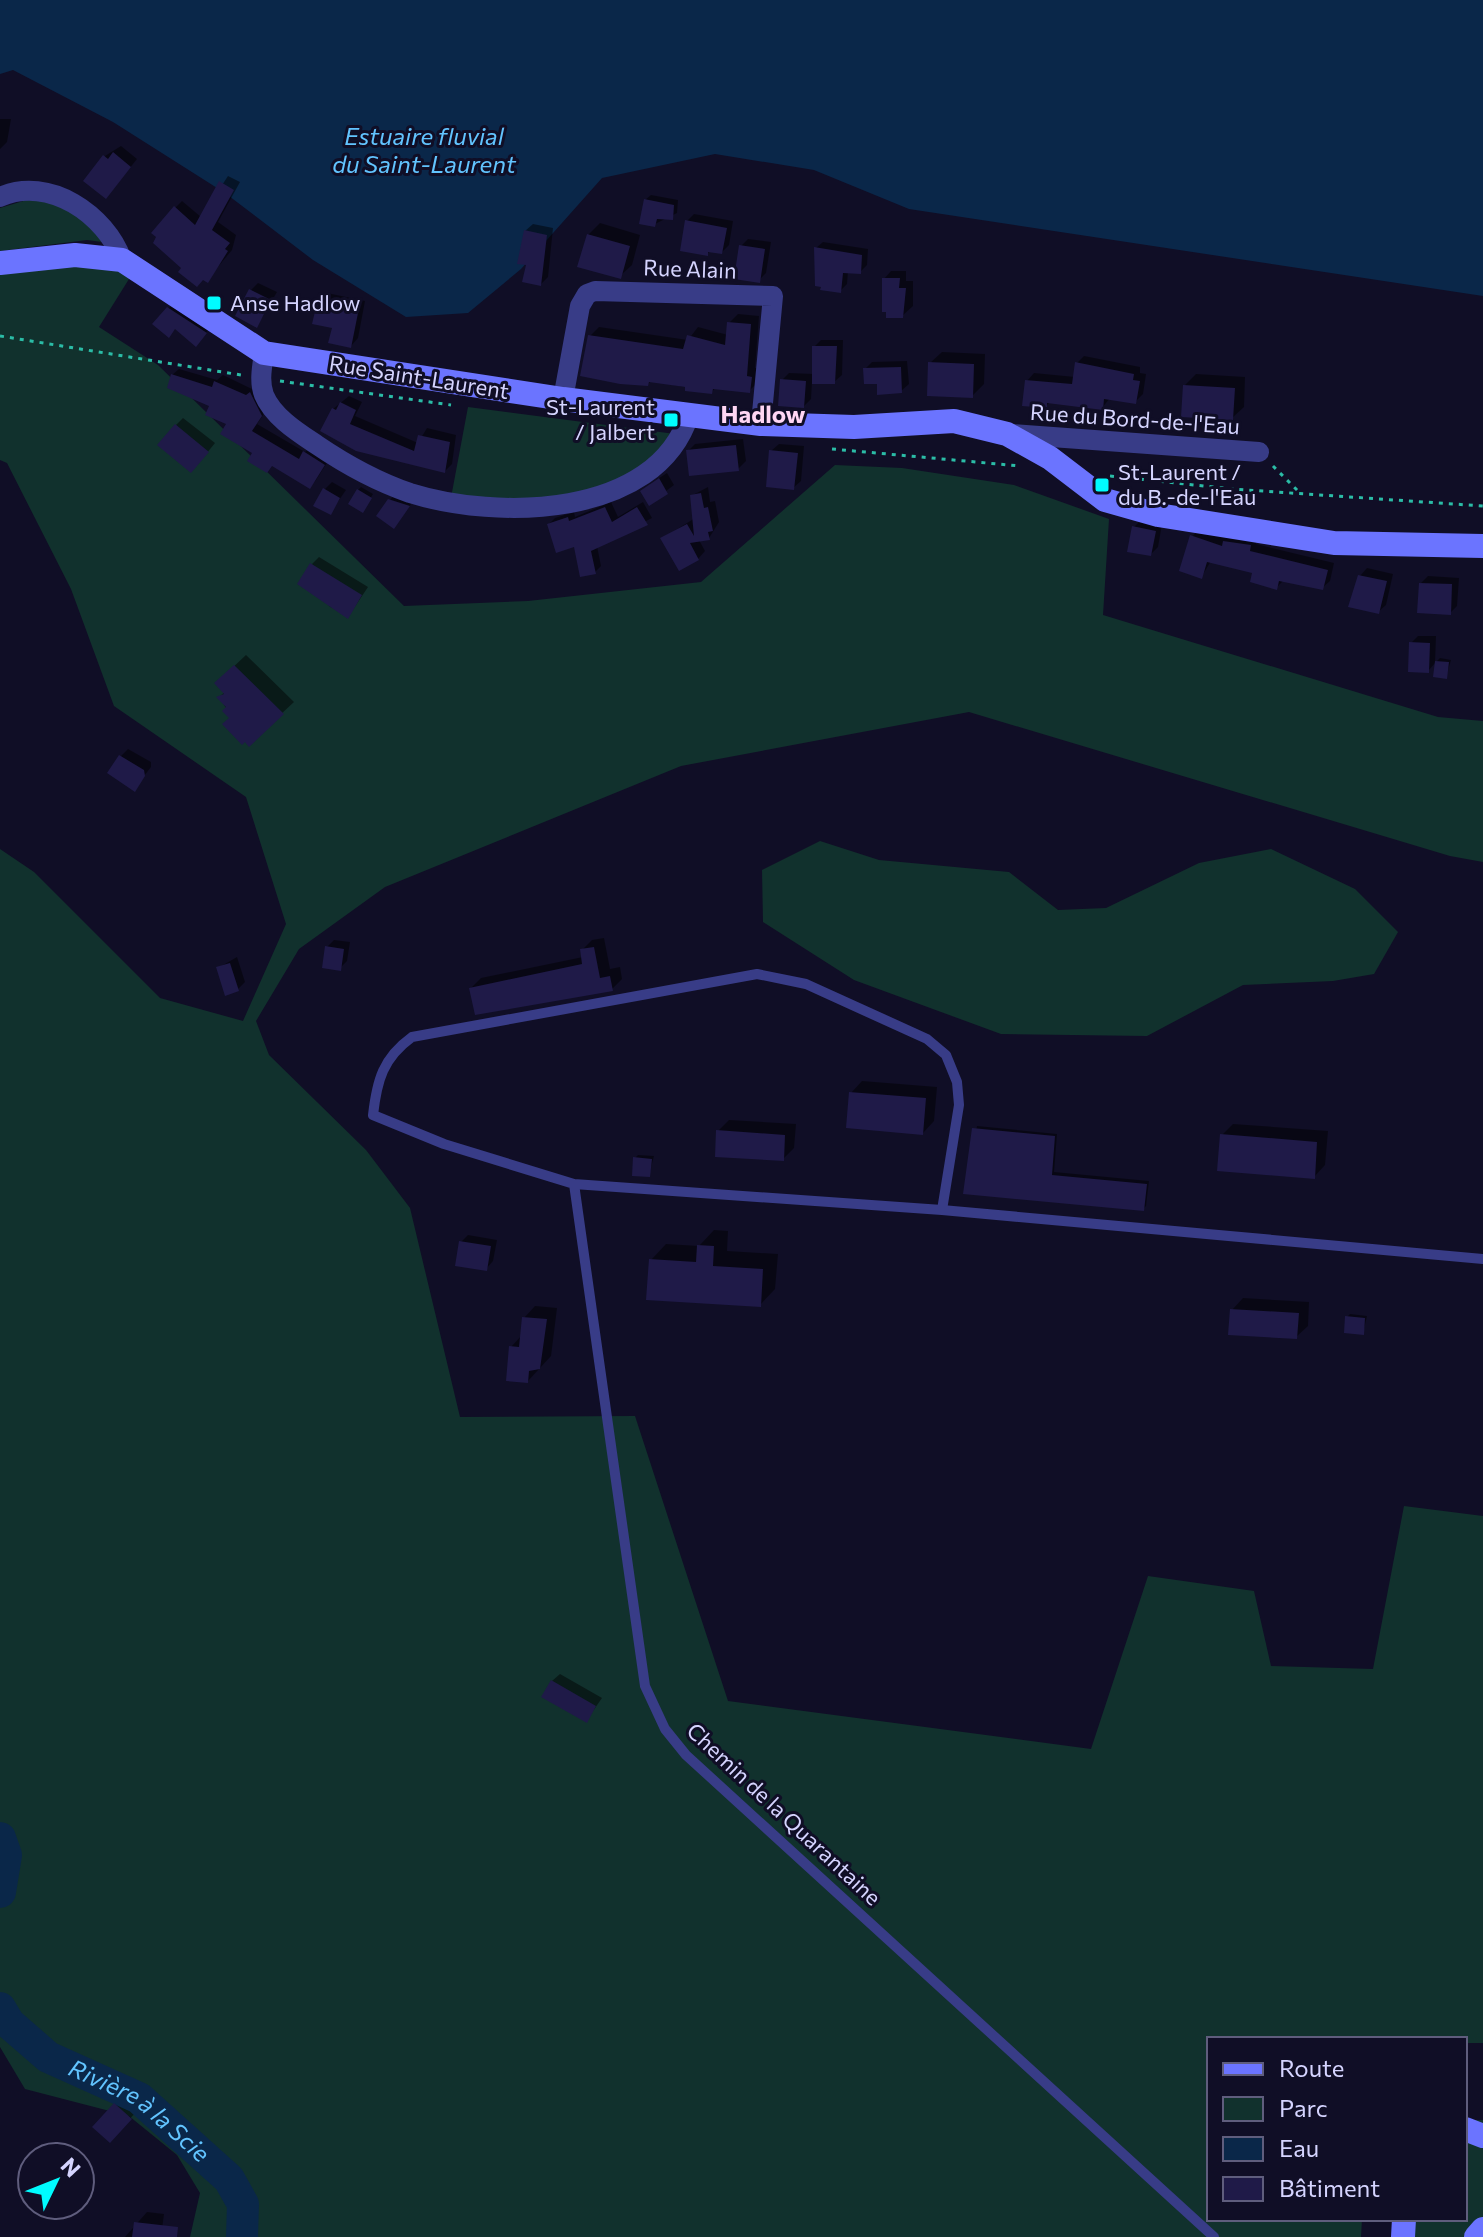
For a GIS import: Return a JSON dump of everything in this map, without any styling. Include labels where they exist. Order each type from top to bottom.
[{"type":"street","name":"Rue Saint-Laurent","points":[[0,197],[30,192],[57,196],[79,207],[107,227],[122,260]]},
{"type":"street","name":"Rue Saint-Laurent","points":[[0,263],[75,255],[122,260],[264,353],[563,399],[761,424],[854,427],[941,421],[1007,434],[1050,458],[1089,492],[1146,512],[1334,543],[1483,546]]},
{"type":"street","name":"Rue Alain","points":[[563,399],[580,306],[587,294],[595,291],[773,296],[761,424]]},
{"type":"street","points":[[264,353],[263,393],[270,406],[304,436],[370,475],[408,492],[450,503],[554,506],[626,487],[674,449],[689,415]]},
{"type":"street","name":"Rue du Bord-de-l'Eau","points":[[1007,434],[1259,452]]},
{"type":"street","points":[[1476,2237],[1483,2230]]},
{"type":"lane","points":[[942,1210],[959,1105],[957,1082],[946,1055],[927,1039],[794,981],[757,974],[445,1029],[412,1037],[387,1061],[377,1080],[373,1115],[444,1144],[574,1184],[942,1210],[1483,1259]]},
{"type":"lane","name":"Chemin de la Quarantaine","points":[[574,1184],[645,1686],[665,1729],[698,1766],[1214,2237]]},
{"type":"path","points":[[1259,452],[1301,494]]},
{"type":"green space","points":[[30,199],[54,202],[73,210],[102,242],[87,240],[0,251],[0,208]]},
{"type":"green space","points":[[79,264],[134,271],[99,327],[158,365],[404,606],[528,601],[701,582],[835,465],[902,468],[1014,485],[1109,519],[1103,615],[1438,717],[1483,721],[1483,862],[1450,856],[969,712],[681,766],[385,887],[299,949],[256,1021],[269,1055],[366,1150],[410,1208],[460,1417],[635,1416],[728,1701],[1091,1749],[1148,1576],[1254,1591],[1271,1666],[1373,1669],[1404,1506],[1483,1516],[1483,2043],[1467,2043],[1467,2037],[1207,2037],[1207,2221],[1362,2221],[1361,2237],[190,2237],[200,2193],[177,2155],[129,2116],[25,2089],[0,2047],[0,849],[34,872],[160,998],[243,1021],[286,924],[246,797],[114,706],[71,589],[7,463],[0,460],[0,267]]},
{"type":"green space","points":[[468,407],[683,435],[674,449],[592,499],[450,503]]},
{"type":"green space","points":[[820,841],[879,860],[1009,872],[1058,910],[1106,908],[1199,863],[1271,849],[1355,889],[1398,932],[1374,974],[1333,981],[1243,985],[1147,1036],[1001,1034],[854,980],[763,922],[762,870]]},
{"type":"green space","points":[[1467,2120],[1483,2120],[1483,2232],[1476,2237],[1403,2237],[1404,2221],[1467,2221]]},
{"type":"water","name":"Estuaire fluvial du Saint-Laurent","points":[[0,0],[1483,0],[1483,296],[909,209],[814,170],[715,154],[602,178],[521,269],[468,313],[406,317],[313,260],[225,193],[113,122],[13,70],[0,74]]},
{"type":"building","points":[[113,152],[131,167],[106,199],[83,181],[103,155],[108,159]]},
{"type":"building","points":[[219,181],[234,190],[212,230],[230,243],[208,283],[203,280],[197,287],[178,272],[181,268],[153,243],[156,237],[151,233],[174,206],[195,225]]},
{"type":"building","points":[[644,199],[674,205],[673,220],[657,219],[655,227],[639,224]]},
{"type":"building","points":[[685,220],[727,228],[722,254],[708,252],[708,256],[680,251]]},
{"type":"building","points":[[524,230],[547,235],[541,286],[522,282],[526,265],[517,264]]},
{"type":"building","points":[[587,234],[630,246],[621,279],[577,267]]},
{"type":"building","points":[[739,245],[765,249],[760,283],[734,279]]},
{"type":"building","points":[[814,247],[862,255],[861,274],[843,273],[841,293],[820,290],[821,287],[815,286]]},
{"type":"building","points":[[882,278],[900,278],[899,288],[906,288],[903,318],[886,318],[886,312],[882,312]]},
{"type":"building","points":[[249,289],[271,300],[257,328],[235,316]]},
{"type":"building","points":[[318,299],[359,308],[351,348],[328,343],[332,328],[312,324]]},
{"type":"building","points":[[167,307],[207,333],[196,347],[175,329],[169,338],[152,324]]},
{"type":"building","points":[[727,322],[751,324],[747,376],[752,377],[750,393],[713,389],[712,394],[649,382],[648,386],[620,384],[580,376],[588,335],[683,349],[687,335],[725,345]]},
{"type":"building","points":[[812,346],[837,346],[835,384],[812,384]]},
{"type":"building","points":[[928,362],[974,364],[973,398],[927,396]]},
{"type":"building","points":[[1075,362],[1134,374],[1133,380],[1140,381],[1136,404],[1104,399],[1103,410],[1047,403],[1047,408],[1022,406],[1025,380],[1072,384]]},
{"type":"building","points":[[901,367],[902,393],[877,395],[877,384],[864,384],[863,368]]},
{"type":"building","points":[[171,374],[212,387],[214,381],[246,395],[250,392],[262,416],[252,431],[299,459],[303,451],[325,465],[310,489],[272,466],[267,473],[247,461],[252,453],[220,434],[226,424],[205,415],[209,406],[167,388]]},
{"type":"building","points":[[780,379],[806,381],[804,408],[778,406]]},
{"type":"building","points":[[1183,385],[1235,388],[1233,420],[1181,417]]},
{"type":"building","points":[[340,402],[356,410],[350,424],[414,451],[418,435],[450,442],[445,473],[356,451],[320,431],[332,408],[336,410]]},
{"type":"building","points":[[175,424],[209,452],[191,473],[157,445]]},
{"type":"building","points":[[736,445],[739,471],[689,476],[686,450]]},
{"type":"building","points":[[769,450],[798,453],[794,490],[766,487]]},
{"type":"building","points":[[659,478],[668,494],[649,506],[640,491]]},
{"type":"building","points":[[323,488],[340,498],[331,515],[313,506]]},
{"type":"building","points":[[357,489],[372,498],[363,513],[348,504]]},
{"type":"building","points":[[701,493],[704,508],[708,507],[713,531],[708,532],[710,540],[690,543],[699,560],[679,571],[660,538],[687,524],[694,536],[690,495]]},
{"type":"building","points":[[388,499],[410,506],[394,529],[376,516]]},
{"type":"building","points":[[605,507],[612,522],[637,507],[648,525],[591,551],[596,574],[580,577],[574,547],[556,553],[547,524],[568,517],[569,521]]},
{"type":"building","points":[[1132,526],[1156,531],[1151,556],[1127,552]]},
{"type":"building","points":[[1190,535],[1222,546],[1223,541],[1251,545],[1250,551],[1328,570],[1323,590],[1279,581],[1277,590],[1250,582],[1252,573],[1207,562],[1202,579],[1179,571]]},
{"type":"building","points":[[310,563],[362,595],[348,619],[297,584]]},
{"type":"building","points":[[1358,575],[1387,581],[1379,614],[1348,607]]},
{"type":"building","points":[[1419,583],[1452,584],[1451,615],[1417,613]]},
{"type":"building","points":[[1409,642],[1430,643],[1429,673],[1408,672]]},
{"type":"building","points":[[1435,661],[1449,662],[1447,679],[1433,677]]},
{"type":"building","points":[[234,665],[284,714],[249,747],[245,742],[242,745],[222,724],[229,718],[222,711],[226,707],[216,697],[224,694],[214,683]]},
{"type":"building","points":[[119,755],[144,770],[145,776],[135,792],[107,773]]},
{"type":"building","points":[[325,946],[344,949],[341,971],[322,968]]},
{"type":"building","points":[[594,947],[600,978],[610,976],[613,991],[475,1015],[469,988],[582,964],[580,949]]},
{"type":"building","points":[[230,963],[239,991],[225,996],[216,967]]},
{"type":"building","points":[[849,1092],[926,1098],[923,1135],[846,1128]]},
{"type":"building","points":[[972,1128],[1055,1136],[1052,1175],[1147,1184],[1144,1211],[963,1194]]},
{"type":"building","points":[[716,1130],[785,1135],[784,1161],[715,1157]]},
{"type":"building","points":[[1220,1134],[1317,1142],[1315,1179],[1217,1171]]},
{"type":"building","points":[[633,1157],[652,1159],[650,1177],[632,1176]]},
{"type":"building","points":[[459,1241],[491,1246],[487,1271],[455,1266]]},
{"type":"building","points":[[697,1245],[714,1246],[713,1266],[763,1269],[761,1307],[646,1300],[649,1259],[696,1262]]},
{"type":"building","points":[[1230,1309],[1299,1313],[1297,1339],[1228,1335]]},
{"type":"building","points":[[1345,1316],[1365,1318],[1364,1335],[1344,1333]]},
{"type":"building","points":[[522,1317],[547,1319],[540,1369],[529,1371],[528,1383],[506,1381],[509,1346],[519,1347]]},
{"type":"building","points":[[551,1680],[596,1706],[587,1723],[541,1697]]},
{"type":"building","points":[[114,2103],[132,2119],[110,2143],[92,2127]]},
{"type":"building","points":[[134,2222],[178,2227],[177,2237],[132,2237]]},
{"type":"waterway","name":"Rivière à la Scie","points":[[0,1838],[6,1855],[0,1892]]},
{"type":"waterway","name":"Rivière à la Scie","points":[[0,2008],[9,2023],[48,2057],[139,2098],[229,2179],[243,2204],[242,2237]]},
{"type":"place","name":"Anse Hadlow","points":[[214,303]]},
{"type":"place","name":"St-Laurent / Jalbert","points":[[671,420]]},
{"type":"place","name":"St-Laurent / du B.-de-l'Eau","points":[[1102,485]]},
{"type":"district","name":"Hadlow","points":[[763,415]]}]
